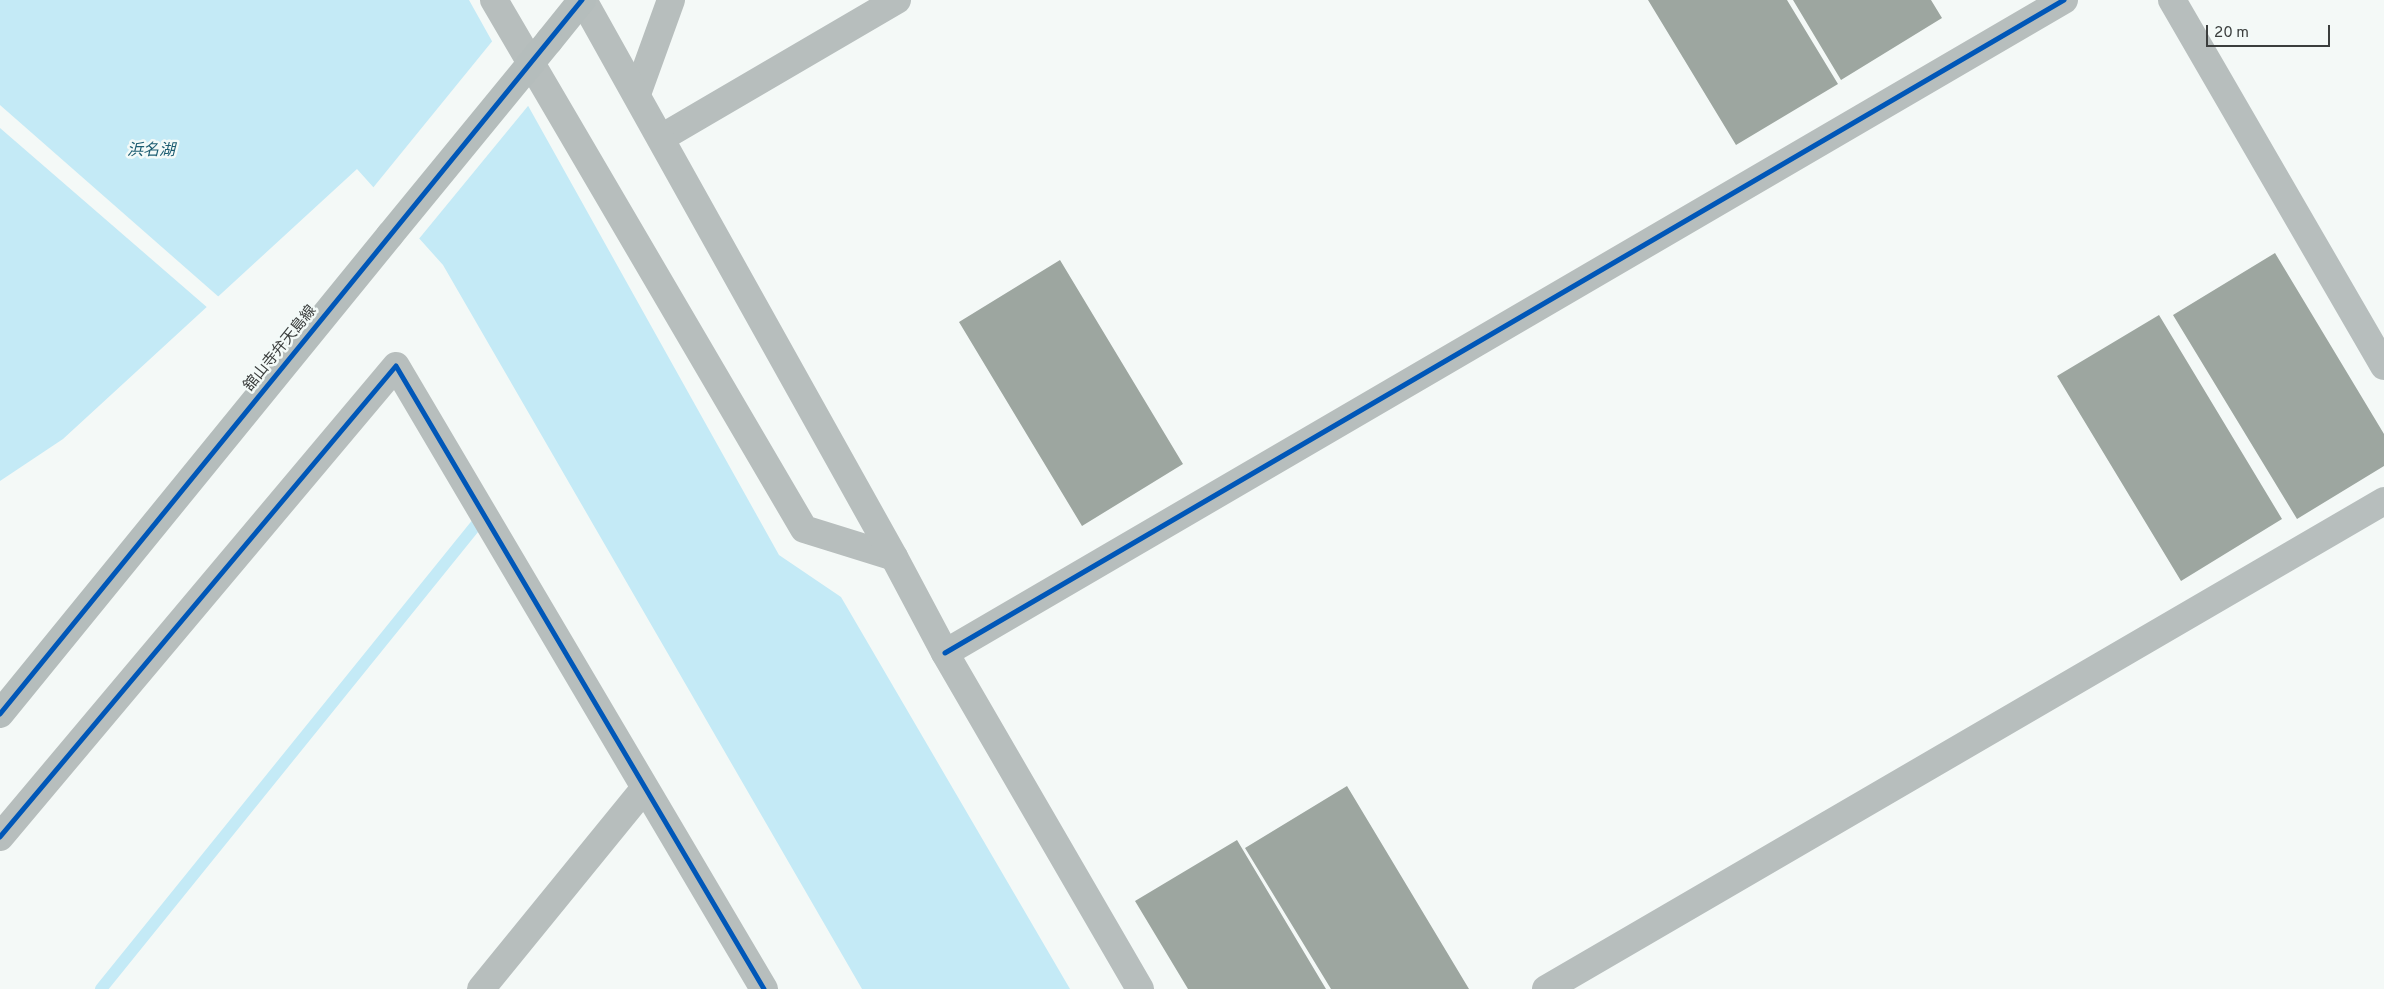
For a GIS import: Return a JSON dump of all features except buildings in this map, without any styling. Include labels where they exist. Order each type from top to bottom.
[{"type":"main road","name":"舘山寺弁天島線","points":[[0,714],[583,0]]},
{"type":"street","points":[[494,0],[804,529],[894,557]]},
{"type":"street","points":[[583,0],[894,557],[945,653],[1140,989]]},
{"type":"street","points":[[637,94],[671,0]]},
{"type":"street","points":[[660,138],[897,0]]},
{"type":"street","points":[[945,653],[2064,0]]},
{"type":"street","points":[[2172,0],[2384,366]]},
{"type":"street","points":[[0,837],[396,366],[644,789],[764,989]]},
{"type":"street","points":[[1546,989],[2384,501]]},
{"type":"street","points":[[481,989],[644,789]]},
{"type":"water","name":"浜名湖","points":[[0,0],[469,0],[779,555],[841,597],[1070,989],[862,989],[443,265],[357,169],[63,439],[0,481]]},
{"type":"pier","points":[[494,39],[531,106],[528,106],[418,240],[372,189]]},
{"type":"pier","points":[[0,105],[220,298],[209,309],[0,128]]},
{"type":"waterway","points":[[101,989],[476,525]]},
{"type":"cycle path","points":[[0,714],[582,0]]},
{"type":"cycle path","points":[[945,653],[2064,0]]},
{"type":"cycle path","points":[[0,837],[396,366],[764,989]]}]
